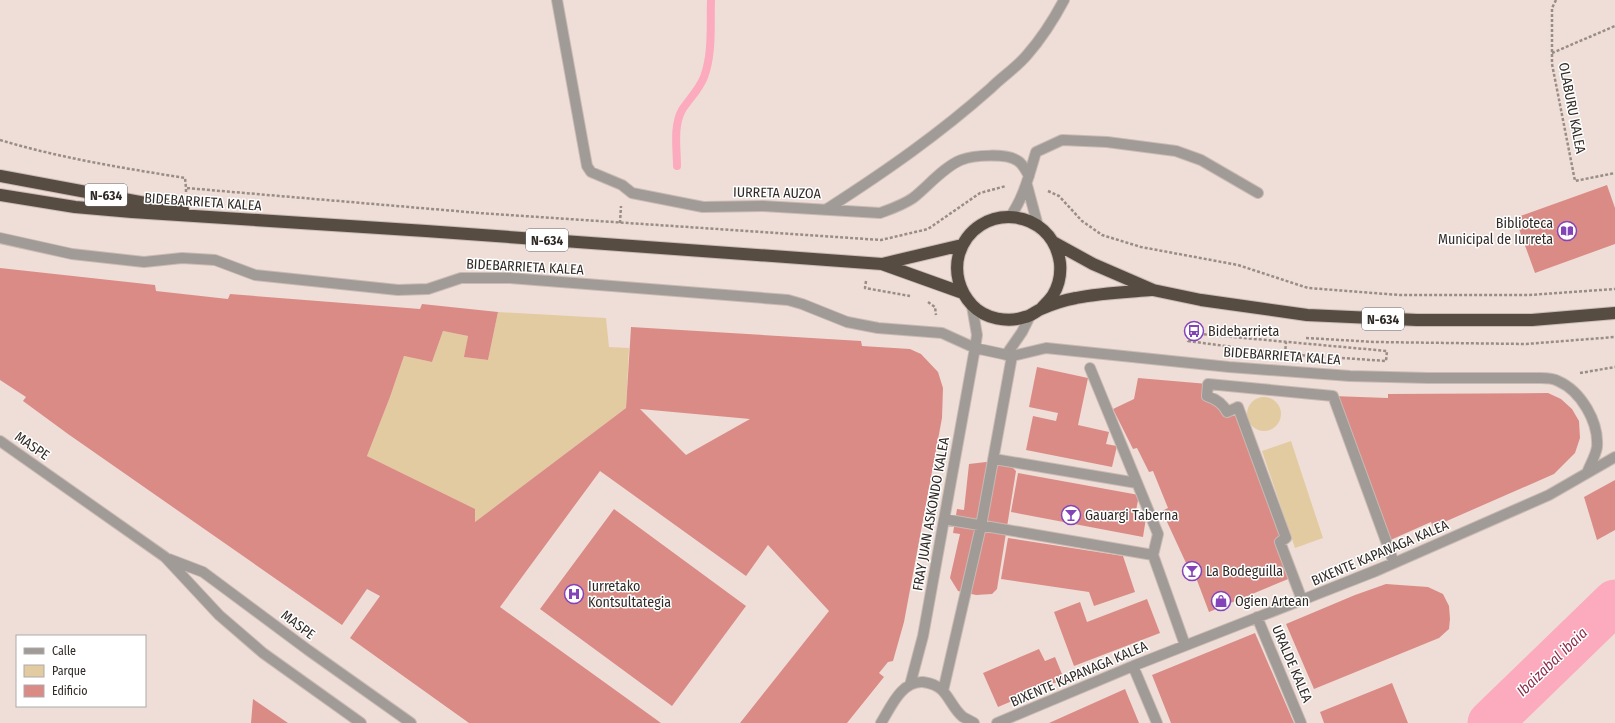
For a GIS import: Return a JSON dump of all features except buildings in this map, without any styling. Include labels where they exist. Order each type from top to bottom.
[{"type":"highway","name":"N-634","points":[[0,176],[187,210],[212,218]]},
{"type":"highway","name":"BIDEBARRIETA KALEA","points":[[1,195],[75,206],[132,212],[426,231],[882,264]]},
{"type":"highway","points":[[1036,312],[1053,295],[1058,283],[1061,269],[1059,255],[1053,242],[1044,230],[1032,222],[1018,217],[1002,217],[986,222],[972,231],[962,245],[957,261],[958,278],[963,293],[972,306],[993,318],[1008,320],[1026,317],[1075,298],[1152,290]]},
{"type":"highway","points":[[1053,242],[1092,264],[1152,290]]},
{"type":"highway","points":[[882,264],[962,245]]},
{"type":"highway","points":[[882,264],[963,293]]},
{"type":"highway","name":"N-634","points":[[1152,290],[1201,300],[1307,315],[1393,319],[1532,320],[1615,313]]},
{"type":"street","name":"IURRETA AUZOA","points":[[557,0],[587,166],[591,172],[622,185],[632,193],[703,207],[763,206],[827,209],[928,141],[973,104],[1027,56],[1064,0]]},
{"type":"street","points":[[1010,217],[1017,207],[1028,180],[1036,152],[1062,140],[1107,142],[1176,151],[1201,160],[1258,193]]},
{"type":"street","points":[[827,209],[880,213],[912,199],[940,174],[961,160],[990,156],[1009,156],[1020,161],[1028,180],[1038,226]]},
{"type":"street","name":"BIDEBARRIETA KALEA","points":[[0,238],[72,254],[144,262],[182,258],[215,260],[255,275],[398,290],[428,289],[461,278],[510,278],[788,300],[847,322],[878,328],[942,333],[975,348]]},
{"type":"street","name":"FRAY JUAN ASKONDO KALEA","points":[[910,685],[923,636],[975,348],[977,335],[972,306]]},
{"type":"street","points":[[943,691],[981,526],[994,459],[1009,356],[1022,332],[1036,312]]},
{"type":"street","points":[[975,348],[1009,356]]},
{"type":"street","name":"BIDEBARRIETA KALEA","points":[[1009,356],[1046,348],[1229,367],[1350,376],[1540,378],[1558,380],[1568,387],[1582,401],[1590,412],[1594,424],[1597,448],[1587,473]]},
{"type":"street","points":[[1090,368],[1158,534],[1153,556],[1185,645]]},
{"type":"street","points":[[1302,600],[1280,542],[1286,538],[1238,407],[1227,412],[1220,402],[1207,396],[1208,384],[1333,396],[1394,563]]},
{"type":"street","name":"MASPE","points":[[0,441],[165,557],[218,615],[263,652],[361,723]]},
{"type":"street","points":[[1587,473],[1615,457]]},
{"type":"street","points":[[994,459],[1137,483]]},
{"type":"street","name":"BIXENTE KAPANAGA KALEA","points":[[997,723],[1185,645],[1394,563],[1549,495],[1587,473]]},
{"type":"street","points":[[944,519],[1153,556]]},
{"type":"street","name":"MASPE","points":[[165,557],[203,572],[308,650],[411,723]]},
{"type":"street","name":"URALDE KALEA","points":[[1257,617],[1302,723]]},
{"type":"street","points":[[1133,666],[1157,723]]},
{"type":"street","points":[[881,723],[903,690],[910,685],[919,682],[928,683],[943,691],[962,717],[974,723]]},
{"type":"path","name":"OLABURU KALEA","points":[[1556,0],[1552,8],[1552,64],[1575,181],[1615,173]]},
{"type":"path","points":[[1552,53],[1615,26]]},
{"type":"path","points":[[0,140],[16,145],[112,166],[185,178],[186,188]]},
{"type":"path","points":[[867,240],[881,240],[928,229],[980,193],[1009,185]]},
{"type":"path","points":[[1044,189],[1059,196],[1082,221],[1102,235],[1141,247],[1238,265],[1308,288],[1400,295],[1514,295],[1615,289]]},
{"type":"path","points":[[620,223],[621,205]]},
{"type":"path","points":[[865,288],[889,291],[917,298]]},
{"type":"path","points":[[924,299],[935,307],[936,318]]},
{"type":"path","points":[[1189,333],[1387,351]]},
{"type":"path","points":[[1306,343],[1306,338],[1374,342],[1526,344],[1615,337]]},
{"type":"path","points":[[1285,354],[1286,342]]},
{"type":"path","points":[[1582,379],[1578,374],[1615,367]]},
{"type":"green space","points":[[498,312],[606,318],[609,347],[629,348],[626,408],[475,522],[474,509],[367,456],[404,356],[432,362],[443,331],[468,336],[465,357],[488,360]]},
{"type":"green space","points":[[1264,397],[1276,402],[1281,414],[1276,426],[1264,431],[1252,426],[1247,414],[1252,402]]},
{"type":"green space","points":[[1291,441],[1323,538],[1295,548],[1262,451]]},
{"type":"waterway","points":[[677,166],[676,130],[679,116],[699,86],[707,68],[710,49],[711,0]]},
{"type":"waterway","name":"Ibaizabal ibaia","points":[[1490,723],[1615,602]]},
{"type":"place","name":"Biblioteca Municipal de Iurreta","points":[[1567,231]]},
{"type":"place","name":"Bidebarrieta","points":[[1194,331]]},
{"type":"place","name":"Gauargi Taberna","points":[[1071,515]]},
{"type":"place","name":"La Bodeguilla","points":[[1192,571]]},
{"type":"place","name":"Iurretako Kontsultategia","points":[[574,594]]},
{"type":"place","name":"Ogien Artean","points":[[1221,601]]}]
